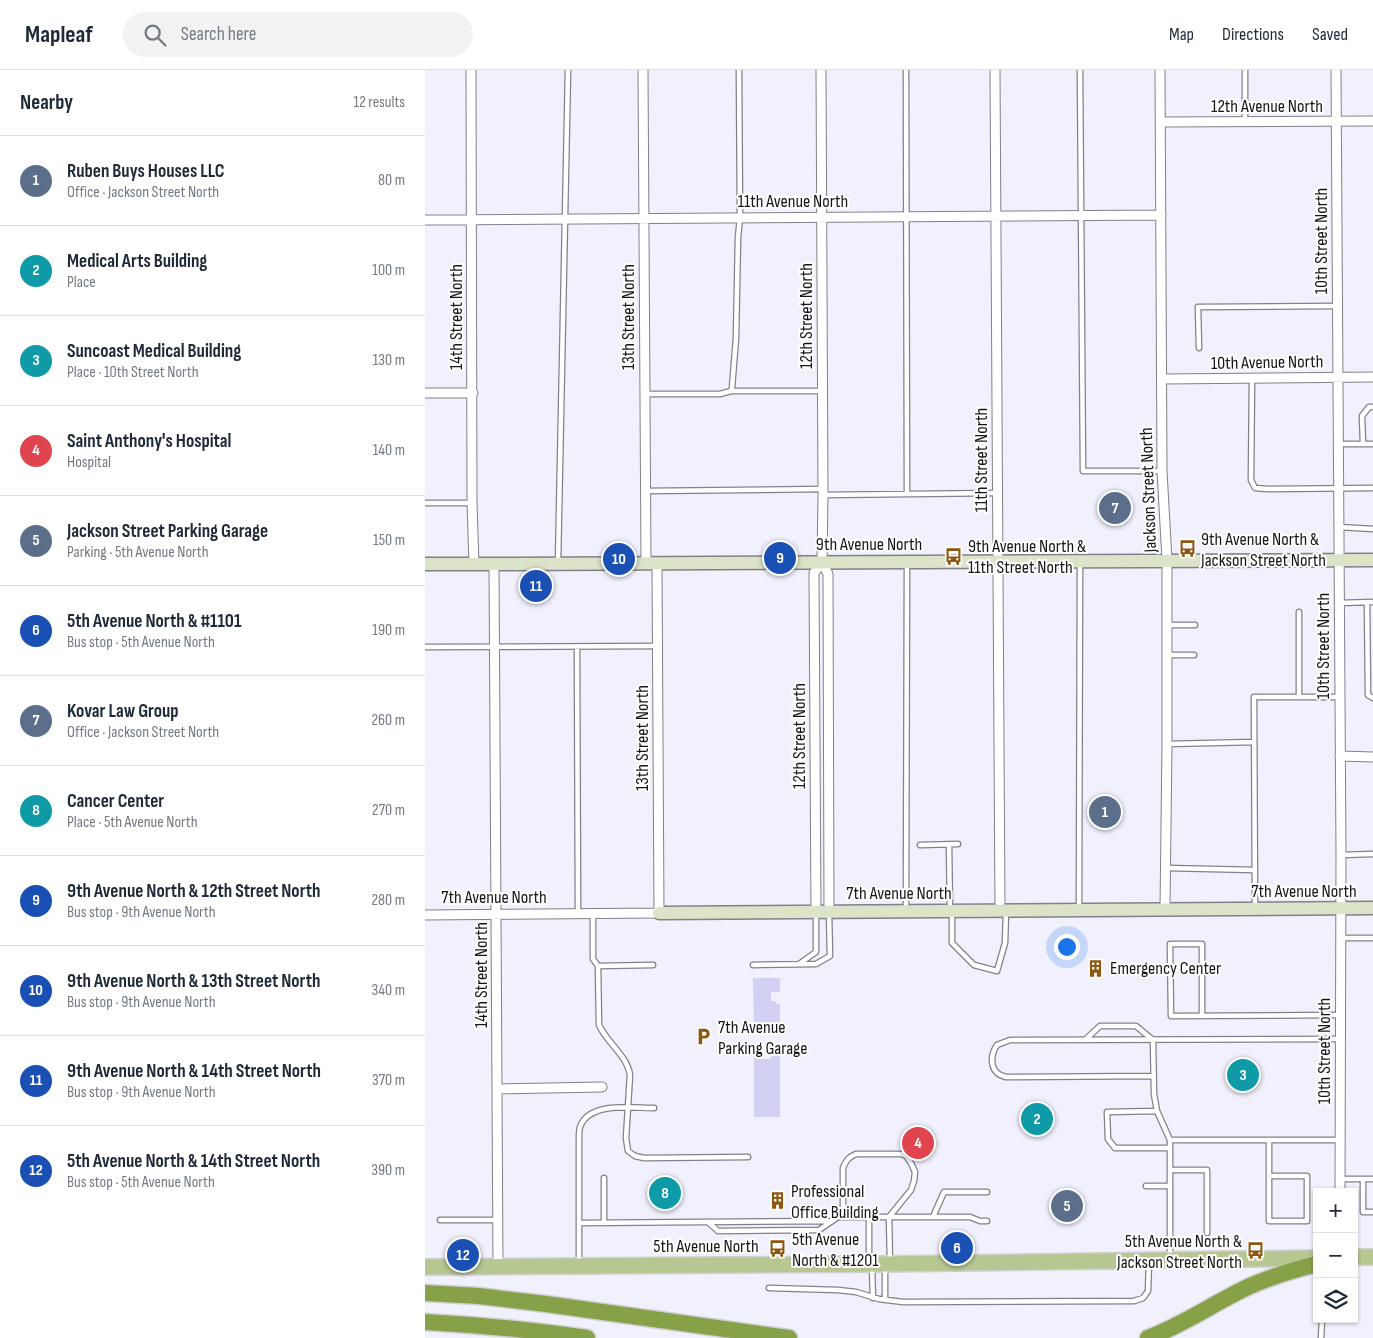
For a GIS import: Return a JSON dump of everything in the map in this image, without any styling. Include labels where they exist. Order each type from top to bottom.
[{"type":"highway","points":[[1148,1338],[1191,1318],[1247,1287],[1275,1276],[1313,1265]]},
{"type":"highway","points":[[425,1293],[479,1296],[546,1304],[789,1338]]},
{"type":"highway","points":[[425,1322],[488,1326],[587,1338]]},
{"type":"main road","points":[[1358,1257],[1373,1257]]},
{"type":"main road","name":"5th Avenue North","points":[[425,1267],[879,1264],[1313,1258]]},
{"type":"street","name":"14th Street North","points":[[471,70],[472,503],[474,564]]},
{"type":"street","name":"13th Street North","points":[[643,70],[645,491],[657,646],[659,913]]},
{"type":"street","name":"12th Street North","points":[[821,70],[822,562],[827,574],[823,912]]},
{"type":"street","name":"11th Street North","points":[[995,70],[998,562],[1003,910]]},
{"type":"street","name":"Jackson Street North","points":[[1160,70],[1163,470],[1167,560],[1165,909]]},
{"type":"street","name":"10th Street North","points":[[1337,70],[1341,854],[1340,1188]]},
{"type":"street","name":"12th Avenue North","points":[[1161,122],[1373,121]]},
{"type":"street","name":"11th Avenue North","points":[[425,220],[1161,214]]},
{"type":"street","name":"10th Avenue North","points":[[1162,379],[1373,377]]},
{"type":"street","points":[[425,393],[473,393]]},
{"type":"street","name":"9th Avenue North","points":[[425,564],[1373,560]]},
{"type":"street","name":"12th Street North","points":[[822,562],[815,573],[823,912]]},
{"type":"street","name":"14th Street North","points":[[495,564],[498,1266]]},
{"type":"street","points":[[1340,756],[1373,757]]},
{"type":"street","name":"7th Avenue North","points":[[425,915],[1373,908]]},
{"type":"street","points":[[497,1088],[603,1087]]},
{"type":"lane","points":[[558,564],[567,70]]},
{"type":"lane","points":[[731,391],[736,338],[740,218],[739,70]]},
{"type":"lane","points":[[907,70],[907,493]]},
{"type":"lane","points":[[1080,70],[1083,471],[1163,470]]},
{"type":"lane","points":[[1245,70],[1245,122]]},
{"type":"lane","points":[[1199,348],[1198,307],[1338,306]]},
{"type":"lane","points":[[1252,378],[1251,480],[1255,488],[1268,490],[1373,488]]},
{"type":"lane","points":[[645,394],[720,394],[731,391],[822,391]]},
{"type":"lane","points":[[1363,444],[1362,416],[1369,407],[1373,407]]},
{"type":"lane","points":[[1339,444],[1373,444]]},
{"type":"lane","points":[[645,491],[998,493]]},
{"type":"lane","points":[[425,503],[472,503]]},
{"type":"lane","points":[[1339,527],[1373,529]]},
{"type":"lane","points":[[1079,910],[1080,561]]},
{"type":"lane","points":[[907,562],[907,911]]},
{"type":"lane","points":[[1367,602],[1367,695],[1373,698]]},
{"type":"lane","points":[[1339,603],[1373,602]]},
{"type":"lane","points":[[1299,612],[1299,697]]},
{"type":"lane","points":[[1167,625],[1195,625]]},
{"type":"lane","points":[[425,647],[657,646]]},
{"type":"lane","points":[[577,647],[578,914]]},
{"type":"lane","points":[[1167,655],[1195,655]]},
{"type":"lane","points":[[1255,909],[1254,697],[1340,697]]},
{"type":"lane","points":[[1167,744],[1255,742]]},
{"type":"lane","points":[[920,845],[958,844]]},
{"type":"lane","points":[[949,845],[952,943],[974,965],[997,971],[1005,944],[1003,910]]},
{"type":"lane","points":[[1341,854],[1373,854]]},
{"type":"lane","points":[[1165,868],[1255,870]]},
{"type":"lane","points":[[799,964],[816,952],[823,912]]},
{"type":"lane","points":[[753,965],[816,964],[830,956],[823,912]]},
{"type":"lane","points":[[593,914],[593,958],[598,966],[599,1026],[629,1068],[628,1151],[635,1156],[644,1158],[748,1157]]},
{"type":"lane","points":[[1341,938],[1373,938]]},
{"type":"lane","points":[[1202,1016],[1202,944],[1170,944],[1171,1016],[1202,1016],[1341,1015]]},
{"type":"lane","points":[[598,966],[653,965]]},
{"type":"lane","points":[[1085,1040],[1100,1026],[1136,1026],[1153,1040]]},
{"type":"lane","points":[[1153,1076],[1006,1077],[1000,1076],[994,1071],[994,1050],[997,1045],[1010,1040],[1341,1039]]},
{"type":"lane","points":[[1153,1040],[1153,1076],[1157,1111],[1170,1140],[1170,1260]]},
{"type":"lane","points":[[579,1265],[580,1128],[583,1120],[599,1110],[607,1108],[654,1108]]},
{"type":"lane","points":[[1157,1111],[1107,1112],[1108,1139],[1115,1148],[1170,1148]]},
{"type":"lane","points":[[1170,1140],[1341,1140]]},
{"type":"lane","points":[[1269,1140],[1269,1176],[1269,1221],[1307,1221],[1307,1176],[1269,1176]]},
{"type":"lane","points":[[843,1217],[843,1168],[850,1156],[857,1154],[901,1154],[906,1156],[915,1172],[914,1181],[911,1190],[889,1217],[873,1298]]},
{"type":"lane","points":[[1170,1170],[1207,1170],[1207,1233]]},
{"type":"lane","points":[[604,1178],[605,1222]]},
{"type":"lane","points":[[1340,1179],[1373,1178]]},
{"type":"lane","points":[[1363,1179],[1363,1212],[1373,1212]]},
{"type":"lane","points":[[1146,1186],[1170,1186]]},
{"type":"lane","points":[[933,1217],[944,1192],[987,1192]]},
{"type":"lane","points":[[707,1222],[718,1231],[819,1230],[838,1217],[970,1217],[980,1221],[987,1221]]},
{"type":"lane","points":[[869,1217],[885,1300]]},
{"type":"lane","points":[[440,1220],[498,1220]]},
{"type":"lane","points":[[579,1223],[832,1221]]},
{"type":"lane","points":[[769,1288],[838,1290],[856,1292],[873,1298],[903,1302],[1134,1301],[1143,1298],[1148,1291],[1149,1260]]},
{"type":"lane","points":[[1321,1338],[1322,1323]]},
{"type":"shaded area","points":[[753,978],[780,978],[780,992],[771,992],[771,1001],[776,1001],[776,1004],[780,1004],[780,1030],[754,1031]]},
{"type":"shaded area","points":[[771,1044],[780,1044],[780,1117],[754,1117],[754,1055],[761,1054],[761,1059],[771,1059]]},
{"type":"place","name":"Kovar Law Group","points":[[1115,508]]},
{"type":"place","name":"9th Avenue North & Jackson Street North","points":[[1187,549]]},
{"type":"place","name":"9th Avenue North & 11th Street North","points":[[954,556]]},
{"type":"place","name":"9th Avenue North & 12th Street North","points":[[780,558]]},
{"type":"place","name":"9th Avenue North & 13th Street North","points":[[619,559]]},
{"type":"place","name":"9th Avenue North & 14th Street North","points":[[536,586]]},
{"type":"place","name":"Ruben Buys Houses LLC","points":[[1105,812]]},
{"type":"place","name":"Emergency Center","points":[[1096,968]]},
{"type":"place","name":"7th Avenue Parking Garage","points":[[704,1037]]},
{"type":"place","name":"Suncoast Medical Building","points":[[1243,1075]]},
{"type":"place","name":"Medical Arts Building","points":[[1037,1119]]},
{"type":"place","name":"Saint Anthony's Hospital","points":[[918,1143]]},
{"type":"place","name":"Cancer Center","points":[[665,1193]]},
{"type":"place","name":"Professional Office Building","points":[[777,1201]]},
{"type":"place","name":"Jackson Street Parking Garage","points":[[1067,1206]]},
{"type":"place","name":"5th Avenue North & #1101","points":[[957,1248]]},
{"type":"place","name":"5th Avenue North & #1201","points":[[778,1249]]},
{"type":"place","name":"5th Avenue North & Jackson Street North","points":[[1256,1251]]},
{"type":"place","name":"5th Avenue North & 14th Street North","points":[[463,1255]]}]
